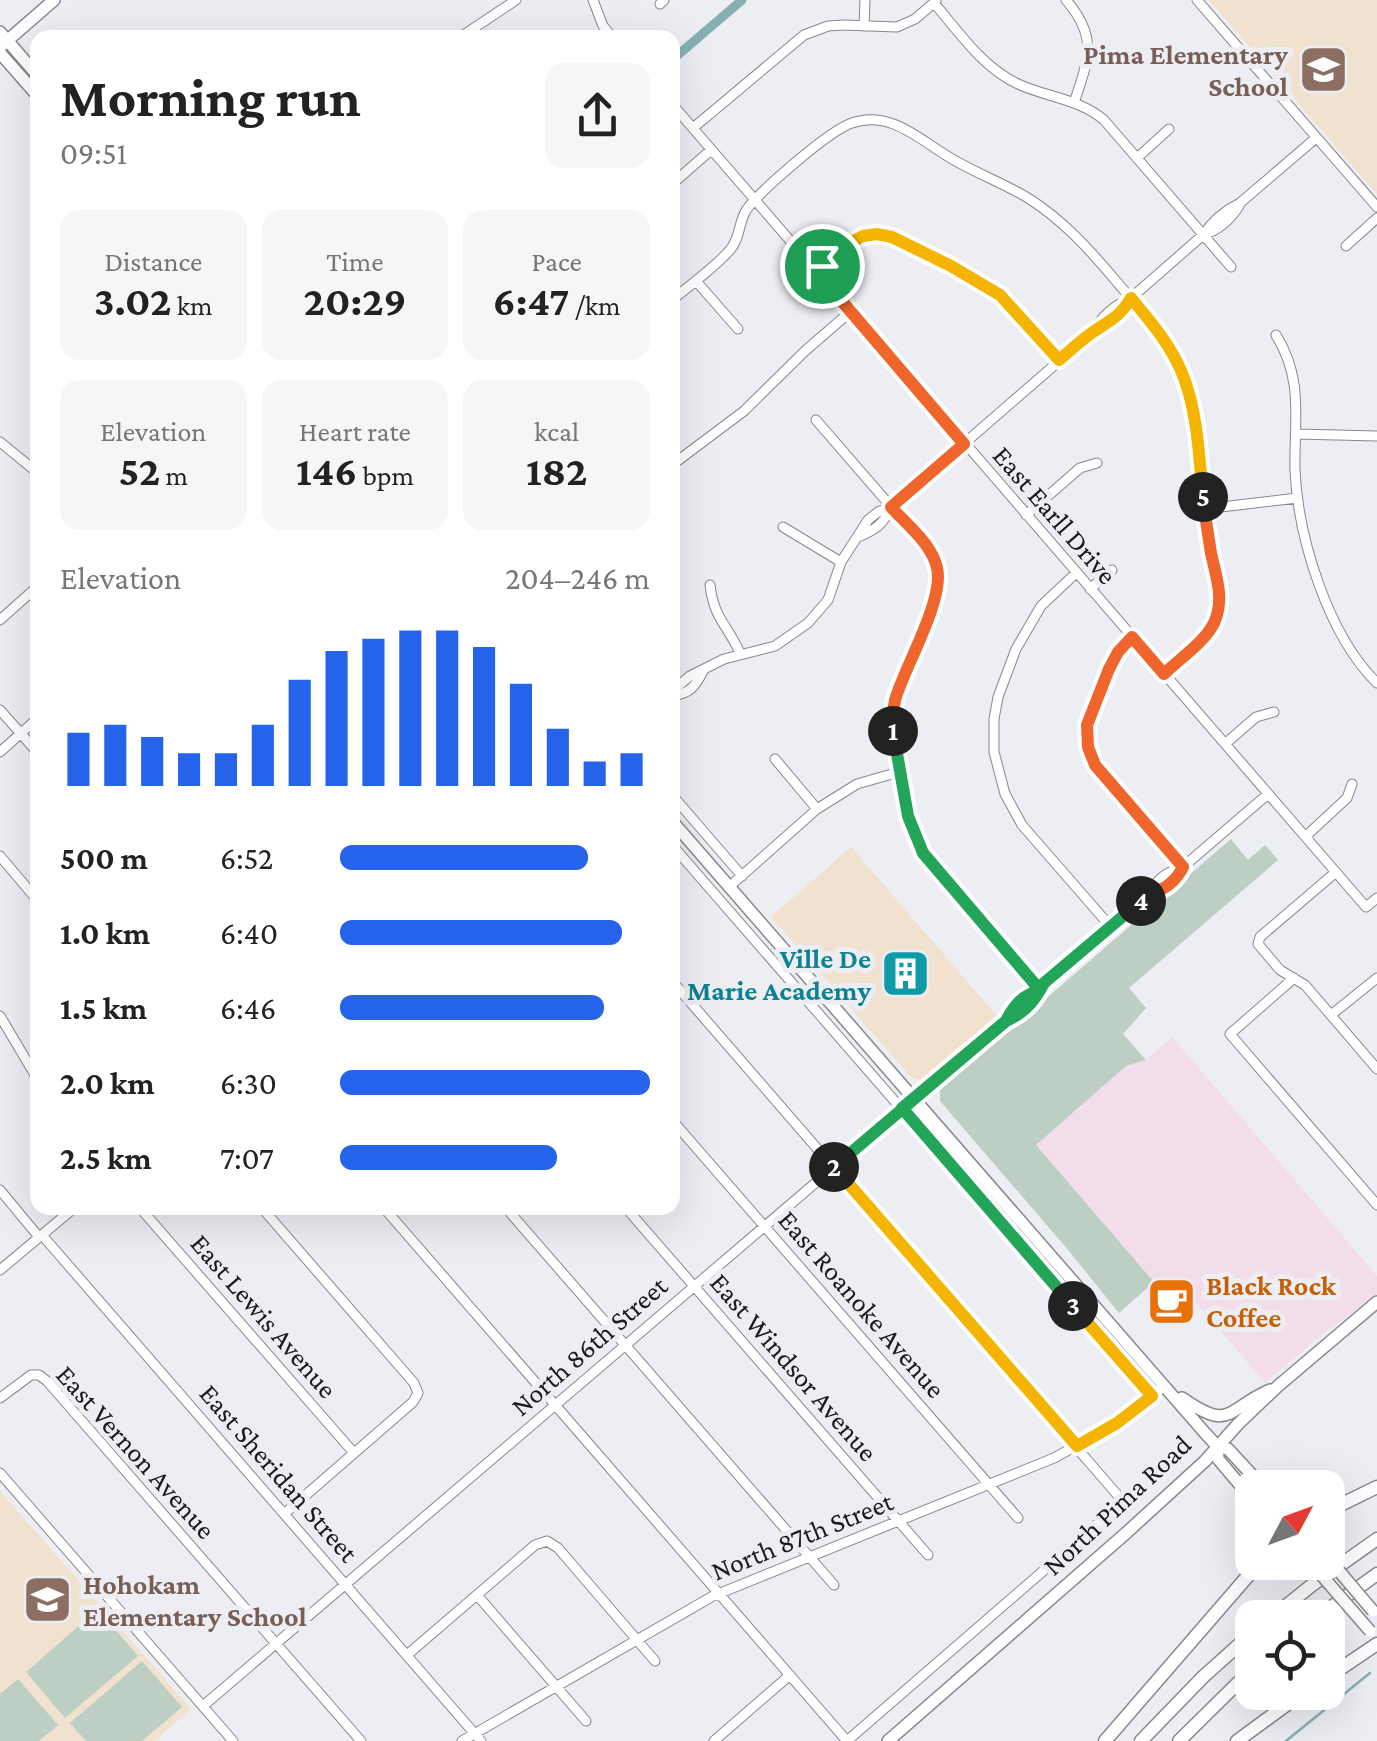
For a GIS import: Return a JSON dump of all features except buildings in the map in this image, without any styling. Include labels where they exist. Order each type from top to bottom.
[{"type":"highway","points":[[1345,1503],[1377,1487]]},
{"type":"highway","points":[[1293,1600],[1377,1539]]},
{"type":"highway","points":[[1341,1600],[1377,1574]]},
{"type":"highway","points":[[1105,1741],[1244,1580]]},
{"type":"highway","points":[[1345,1663],[1375,1638]]},
{"type":"highway","points":[[1141,1741],[1235,1649]]},
{"type":"highway","points":[[1179,1741],[1235,1685]]},
{"type":"highway","points":[[1237,1741],[1279,1710]]},
{"type":"main road","points":[[2,43],[54,0]]},
{"type":"main road","points":[[2,43],[30,69]]},
{"type":"main road","points":[[2,43],[30,84]]},
{"type":"main road","points":[[680,831],[1217,1446],[1228,1449],[1247,1470]]},
{"type":"main road","name":"North Pima Road","points":[[888,1741],[1139,1522],[1206,1461],[1278,1386],[1377,1302]]},
{"type":"main road","points":[[1165,1386],[1199,1410],[1220,1417],[1229,1416],[1251,1398],[1278,1386]]},
{"type":"main road","points":[[1217,1446],[1218,1459],[1235,1479]]},
{"type":"main road","points":[[1345,1578],[1377,1615]]},
{"type":"main road","points":[[1325,1580],[1375,1638]]},
{"type":"street","points":[[471,30],[516,0]]},
{"type":"street","points":[[593,0],[607,30]]},
{"type":"street","points":[[864,26],[865,0]]},
{"type":"street","points":[[1066,0],[1095,47],[1074,103]]},
{"type":"street","points":[[1197,0],[1377,207]]},
{"type":"street","points":[[693,128],[804,34],[828,26],[897,27],[915,19],[935,1],[995,71],[1020,85],[1098,115],[1230,267]]},
{"type":"street","name":"East Earll Drive","points":[[680,113],[1366,907],[1377,898]]},
{"type":"street","points":[[680,293],[728,252],[741,231],[744,214],[754,201],[828,135],[848,124],[870,119],[894,123],[935,150],[1028,198],[1068,228],[1156,329],[1183,376],[1195,426],[1204,509],[1220,592],[1219,608],[1206,635],[1164,674]]},
{"type":"street","points":[[1137,158],[1170,129]]},
{"type":"street","points":[[680,684],[724,659],[775,646],[808,623],[828,600],[841,562],[868,520],[891,507],[1096,330],[1100,319],[1131,298],[1204,236],[1210,224],[1226,210],[1240,203],[1316,138]]},
{"type":"street","points":[[680,177],[712,150]]},
{"type":"street","points":[[1346,246],[1377,218]]},
{"type":"street","points":[[816,271],[863,236],[892,237],[1000,295],[1059,360]]},
{"type":"street","points":[[696,280],[738,329]]},
{"type":"street","points":[[680,459],[744,411],[850,312]]},
{"type":"street","points":[[1276,334],[1288,353],[1293,376],[1297,498],[1305,538],[1321,590],[1357,659],[1377,684]]},
{"type":"street","points":[[816,420],[926,546],[938,569],[936,593],[894,703],[892,732],[915,838],[929,862],[1040,990]]},
{"type":"street","points":[[1296,434],[1377,436]]},
{"type":"street","points":[[0,442],[30,465]]},
{"type":"street","points":[[1026,514],[1080,468],[1097,463]]},
{"type":"street","points":[[1204,509],[1297,498]]},
{"type":"street","points":[[783,527],[841,562]]},
{"type":"street","points":[[1090,589],[1112,570]]},
{"type":"street","points":[[1076,573],[1041,606],[1016,649],[998,697],[994,752],[1005,794],[1022,825],[1110,926]]},
{"type":"street","points":[[710,584],[716,614],[740,653]]},
{"type":"street","points":[[0,620],[30,593]]},
{"type":"street","points":[[1132,637],[1109,669],[1087,725],[1088,747],[1095,765],[1183,867]]},
{"type":"street","points":[[0,710],[30,744]]},
{"type":"street","points":[[1225,744],[1256,717],[1274,712]]},
{"type":"street","points":[[0,752],[30,725]]},
{"type":"street","points":[[774,759],[816,809]]},
{"type":"street","points":[[729,887],[816,809],[857,784],[899,772]]},
{"type":"street","points":[[1306,836],[1348,798],[1352,784]]},
{"type":"street","name":"North 86th Street","points":[[203,1706],[902,1108],[1033,1003],[1044,983],[1148,896],[1170,870],[1183,867],[1268,794]]},
{"type":"street","points":[[680,805],[742,876]]},
{"type":"street","points":[[680,854],[1152,1396]]},
{"type":"street","points":[[0,856],[30,892]]},
{"type":"street","points":[[1336,872],[1260,937],[1258,944],[1280,970],[1305,985],[1377,1069]]},
{"type":"street","points":[[1294,978],[1230,1034],[1377,1205]]},
{"type":"street","points":[[1330,1015],[1377,978]]},
{"type":"street","points":[[390,1215],[847,1741],[1119,1506],[1120,1496],[680,990]]},
{"type":"street","points":[[0,1016],[30,1067]]},
{"type":"street","name":"East Roanoke Avenue","points":[[680,1129],[1018,1518]]},
{"type":"street","name":"East Sheridan Street","points":[[0,1190],[478,1737]]},
{"type":"street","points":[[0,1270],[66,1215]]},
{"type":"street","name":"East Lewis Avenue","points":[[146,1215],[354,1454]]},
{"type":"street","points":[[268,1215],[414,1383],[418,1393],[413,1402],[284,1514]]},
{"type":"street","points":[[512,1215],[834,1586]]},
{"type":"street","name":"East Windsor Avenue","points":[[632,1215],[928,1555]]},
{"type":"street","name":"East Vernon Avenue","points":[[0,1398],[35,1374],[47,1381],[361,1741]]},
{"type":"street","name":"North 87th Street","points":[[462,1741],[478,1737],[719,1593],[1077,1446],[1117,1423],[1165,1386]]},
{"type":"street","points":[[0,1473],[234,1741]]},
{"type":"street","points":[[408,1655],[535,1546],[546,1541],[558,1548],[656,1662]]},
{"type":"street","points":[[477,1595],[586,1721]]},
{"type":"street","points":[[714,1741],[790,1675]]},
{"type":"shaded area","name":"Pima Elementary School","points":[[1209,0],[1377,0],[1377,194],[1330,140]]},
{"type":"shaded area","points":[[851,847],[997,1016],[920,1080],[912,1078],[771,917]]},
{"type":"shaded area","points":[[1172,1037],[1377,1276],[1377,1294],[1265,1383],[1183,1287],[1170,1283],[1165,1286],[1159,1278],[1154,1282],[1036,1145],[1126,1066],[1146,1060]]},
{"type":"shaded area","name":"Hohokam Elementary School","points":[[0,1491],[191,1709],[155,1741],[0,1741]]},
{"type":"green space","points":[[1231,839],[1248,860],[1265,845],[1278,860],[1129,988],[1146,1008],[1123,1034],[1146,1060],[1126,1066],[1036,1145],[1154,1282],[1119,1313],[940,1101],[940,1090]]},
{"type":"green space","points":[[98,1609],[138,1656],[65,1718],[26,1672]]},
{"type":"green space","points":[[142,1661],[182,1707],[142,1741],[86,1741],[70,1723]]},
{"type":"green space","points":[[18,1679],[58,1725],[39,1741],[0,1741],[0,1694]]},
{"type":"waterway","points":[[680,53],[742,0]]},
{"type":"waterway","points":[[1286,1741],[1370,1673]]},
{"type":"place","name":"Pima Elementary School","points":[[1323,70]]},
{"type":"place","name":"Ville De Marie Academy","points":[[906,974]]},
{"type":"place","name":"Black Rock Coffee","points":[[1171,1301]]},
{"type":"place","name":"Hohokam Elementary School","points":[[48,1600]]},
{"type":"route","points":[[822,266],[816,271],[964,444],[891,507],[926,546],[938,569],[931,607],[894,703],[892,732],[908,816],[923,853],[1040,990],[1033,1003],[1019,1015],[1006,1021],[868,1136],[834,1166],[1077,1446],[1117,1423],[1152,1396],[902,1108],[1006,1021],[1028,993],[1040,990],[1136,904],[1159,894],[1177,879],[1183,867],[1095,765],[1088,747],[1087,725],[1109,669],[1132,637],[1164,674],[1214,624],[1220,592],[1207,529],[1190,400],[1171,352],[1131,298],[1106,326],[1059,360],[1000,295],[910,244],[877,234],[863,236],[822,266]]}]
